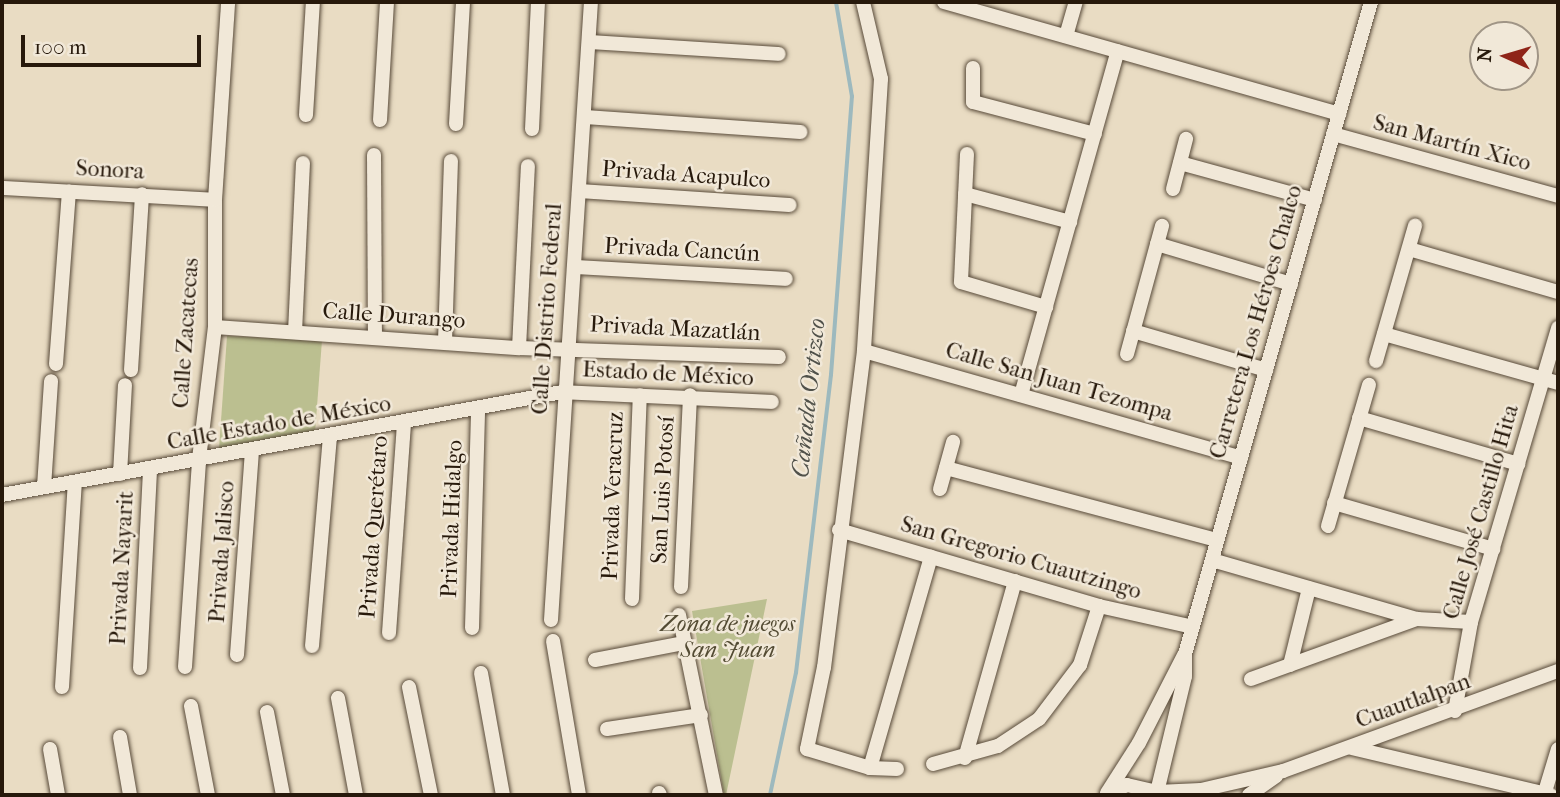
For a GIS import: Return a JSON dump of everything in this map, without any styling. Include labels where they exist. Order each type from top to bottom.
[{"type":"street","name":"Calle Zacatecas","points":[[186,667],[198,459],[215,327],[215,200],[228,2]]},
{"type":"street","points":[[306,116],[313,2]]},
{"type":"street","points":[[380,120],[387,2]]},
{"type":"street","points":[[456,124],[463,2]]},
{"type":"street","points":[[532,129],[538,2]]},
{"type":"street","name":"Calle Distrito Federal","points":[[551,620],[562,392],[570,347],[591,2]]},
{"type":"street","points":[[863,2],[881,79],[864,351],[839,530],[824,667],[807,749],[870,768],[897,769]]},
{"type":"street","points":[[944,2],[1339,114]]},
{"type":"street","points":[[1066,36],[1076,2]]},
{"type":"street","name":"Carretera Los Héroes Chalco","points":[[1106,795],[1139,743],[1185,654],[1371,2]]},
{"type":"street","points":[[589,42],[779,54]]},
{"type":"street","points":[[1021,395],[1118,51]]},
{"type":"street","points":[[973,68],[973,102],[1095,134]]},
{"type":"street","points":[[585,117],[800,132]]},
{"type":"street","name":"San Martín Xico","points":[[1333,134],[1558,196]]},
{"type":"street","points":[[1172,189],[1186,139]]},
{"type":"street","points":[[967,154],[961,282],[1046,307]]},
{"type":"street","points":[[374,156],[374,338]]},
{"type":"street","points":[[445,341],[451,161]]},
{"type":"street","points":[[295,332],[303,163]]},
{"type":"street","points":[[1180,163],[1315,200]]},
{"type":"street","points":[[519,348],[527,166]]},
{"type":"street","name":"Sonora","points":[[2,188],[215,200]]},
{"type":"street","points":[[56,364],[69,191]]},
{"type":"street","name":"Privada Acapulco","points":[[579,191],[790,205]]},
{"type":"street","points":[[131,370],[142,194]]},
{"type":"street","points":[[965,194],[1070,222]]},
{"type":"street","points":[[1127,354],[1162,226]]},
{"type":"street","points":[[1376,361],[1415,226]]},
{"type":"street","points":[[1157,244],[1291,284]]},
{"type":"street","points":[[1409,249],[1558,292]]},
{"type":"street","name":"Privada Cancún","points":[[574,267],[786,279]]},
{"type":"street","name":"Calle Durango","points":[[215,327],[519,348],[570,347]]},
{"type":"street","name":"Calle José Castillo Hita","points":[[1455,711],[1472,622],[1493,548],[1518,464],[1551,381],[1558,328]]},
{"type":"street","points":[[1133,331],[1266,370]]},
{"type":"street","points":[[1384,334],[1551,381]]},
{"type":"street","name":"Privada Mazatlán","points":[[570,347],[779,357]]},
{"type":"street","name":"Calle San Juan Tezompa","points":[[864,351],[1241,458]]},
{"type":"street","points":[[44,487],[51,381]]},
{"type":"street","points":[[120,474],[125,385]]},
{"type":"street","points":[[1328,526],[1369,385]]},
{"type":"street","name":"Calle Estado de México","points":[[2,495],[478,411],[562,392]]},
{"type":"street","name":"Estado de México","points":[[562,392],[690,395],[772,401]]},
{"type":"street","name":"Privada Veracruz","points":[[632,599],[640,395]]},
{"type":"street","name":"San Luis Potosí","points":[[681,587],[690,395]]},
{"type":"street","name":"Privada Hidalgo","points":[[472,628],[478,411]]},
{"type":"street","points":[[1359,418],[1518,464]]},
{"type":"street","name":"Privada Querétaro","points":[[389,633],[404,424]]},
{"type":"street","points":[[312,646],[330,436]]},
{"type":"street","points":[[940,489],[953,442]]},
{"type":"street","name":"Privada Jalisco","points":[[237,655],[252,451]]},
{"type":"street","points":[[946,468],[1217,540]]},
{"type":"street","name":"Privada Nayarit","points":[[140,668],[150,470]]},
{"type":"street","points":[[62,687],[75,482]]},
{"type":"street","points":[[1334,503],[1493,548]]},
{"type":"street","name":"San Gregorio Cuautzingo","points":[[839,530],[1100,606],[1193,627]]},
{"type":"street","points":[[870,768],[931,557]]},
{"type":"street","points":[[1212,561],[1417,619],[1472,622]]},
{"type":"street","points":[[965,758],[1015,581]]},
{"type":"street","points":[[1290,665],[1309,588]]},
{"type":"street","points":[[933,764],[965,758],[1018,735],[1058,699],[1080,664],[1100,606]]},
{"type":"street","points":[[679,615],[716,795]]},
{"type":"street","points":[[1251,679],[1417,619]]},
{"type":"street","points":[[553,642],[579,795]]},
{"type":"street","points":[[595,660],[684,643]]},
{"type":"street","name":"Carretera Los Héroes Chalco","points":[[1158,794],[1185,676],[1185,654]]},
{"type":"street","name":"Cuautlalpan","points":[[1283,771],[1455,711],[1558,671]]},
{"type":"street","points":[[481,673],[503,795]]},
{"type":"street","points":[[409,687],[431,795]]},
{"type":"street","points":[[338,698],[356,795]]},
{"type":"street","points":[[191,706],[208,795]]},
{"type":"street","points":[[267,712],[283,795]]},
{"type":"street","points":[[607,729],[701,715]]},
{"type":"street","points":[[120,737],[130,795]]},
{"type":"street","points":[[1352,748],[1546,795],[1558,749]]},
{"type":"street","points":[[50,749],[58,795]]},
{"type":"street","points":[[1106,795],[1127,785],[1158,794],[1209,789],[1283,771]]},
{"type":"street","points":[[1249,795],[1283,771]]},
{"type":"green space","points":[[227,336],[322,340],[315,433],[219,449]]},
{"type":"green space","name":"Zona de juegos San Juan","points":[[767,599],[726,795],[724,795],[692,611]]},
{"type":"waterway","name":"Cañada Ortizco","points":[[770,795],[796,673],[831,375],[852,97],[836,2]]}]
